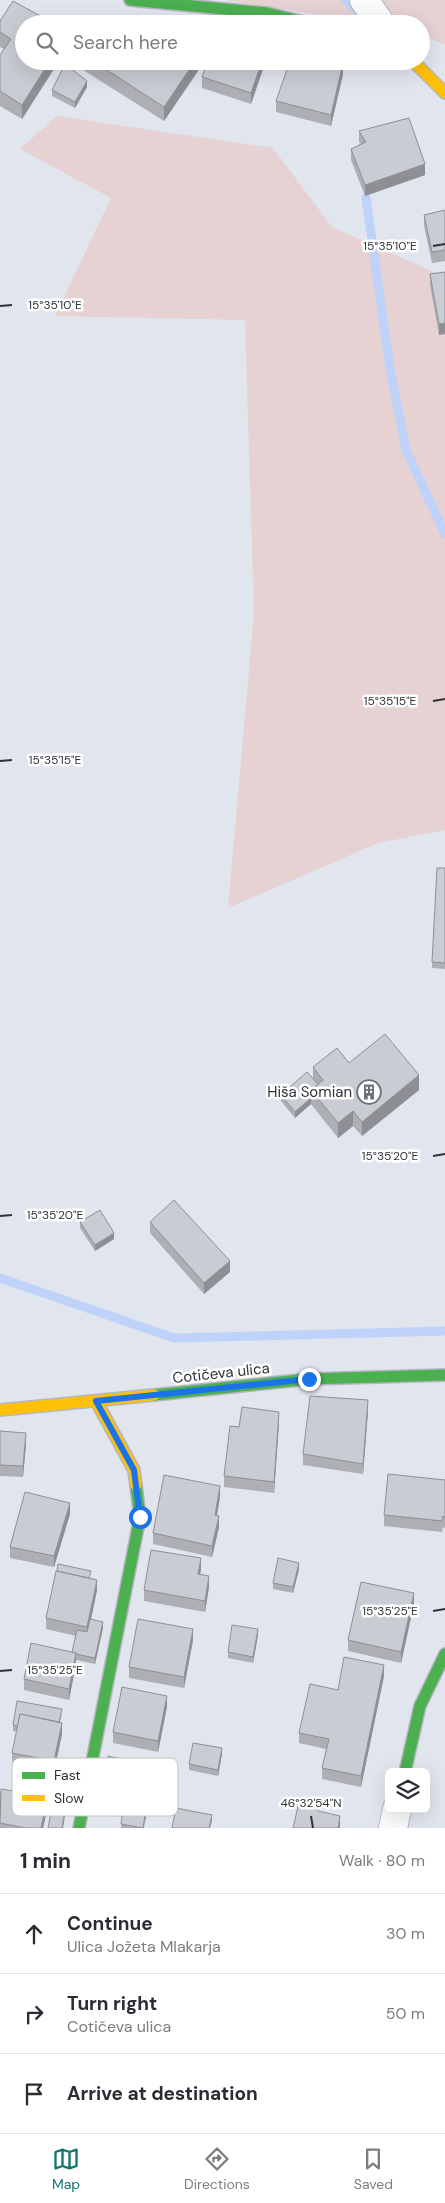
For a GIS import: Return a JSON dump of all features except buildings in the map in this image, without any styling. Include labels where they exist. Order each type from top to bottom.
[{"type":"street","points":[[130,0],[274,15]]},
{"type":"street","points":[[364,0],[375,15]]},
{"type":"street","points":[[422,70],[445,93]]},
{"type":"street","name":"Cotičeva ulica","points":[[0,1410],[309,1379],[445,1375]]},
{"type":"street","points":[[93,1758],[140,1517],[134,1470],[96,1401]]},
{"type":"street","points":[[406,1768],[420,1706],[445,1654]]},
{"type":"street","points":[[393,1828],[396,1813]]},
{"type":"shaded area","points":[[224,0],[445,0],[445,44],[430,39],[430,15],[321,15]]},
{"type":"shaded area","points":[[57,116],[273,148],[332,227],[436,273],[445,315],[445,830],[378,843],[228,908],[254,613],[245,320],[55,316],[111,198],[20,149]]},
{"type":"waterway","points":[[346,0],[360,14]]},
{"type":"waterway","points":[[366,198],[390,369],[406,450],[445,534]]},
{"type":"waterway","points":[[0,1278],[174,1338],[445,1331]]},
{"type":"traffic: fast","points":[[130,0],[275,15]]},
{"type":"traffic: fast","points":[[154,1395],[309,1379],[445,1375]]},
{"type":"traffic: fast","points":[[93,1758],[140,1517],[136,1485]]},
{"type":"traffic: fast","points":[[406,1768],[420,1706],[445,1654]]},
{"type":"traffic: fast","points":[[79,1828],[81,1816]]},
{"type":"traffic: slow","points":[[422,70],[445,93]]},
{"type":"traffic: slow","points":[[0,1410],[154,1395]]},
{"type":"traffic: slow","points":[[96,1401],[134,1470],[136,1485]]},
{"type":"place","name":"Hiša Somian","points":[[369,1092]]},
{"type":"route","points":[[140,1517],[134,1470],[96,1401],[309,1379]]}]
